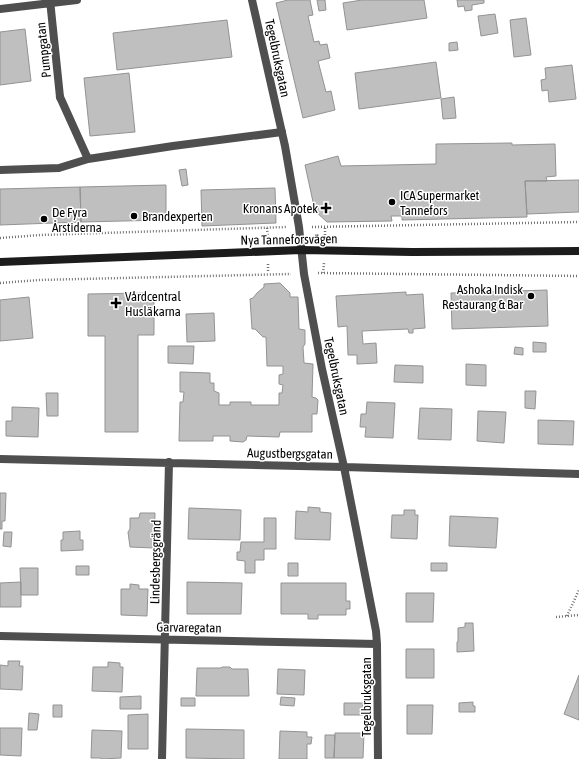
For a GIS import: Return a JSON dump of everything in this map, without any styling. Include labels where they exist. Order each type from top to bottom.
[{"type":"main road","name":"Nya Tanneforsvägen","points":[[0,262],[301,250],[412,252],[579,251]]},
{"type":"street","points":[[0,9],[77,0]]},
{"type":"street","name":"Tegelbruksgatan","points":[[252,0],[285,146],[298,222],[304,274],[322,369],[344,467],[377,644],[378,759]]},
{"type":"street","name":"Pumpgatan","points":[[50,2],[60,97],[88,159]]},
{"type":"street","points":[[0,170],[59,168],[88,159],[282,132]]},
{"type":"street","name":"Augustbergsgatan","points":[[0,459],[169,462],[579,474]]},
{"type":"street","name":"Lindesbergsgränd","points":[[162,759],[169,462]]},
{"type":"street","name":"Garvaregatan","points":[[0,636],[377,644]]},
{"type":"path","points":[[567,616],[579,590]]},
{"type":"path","points":[[556,617],[579,615]]},
{"type":"building","points":[[288,0],[310,0],[313,15],[308,16],[314,42],[319,41],[320,45],[327,44],[330,58],[318,61],[326,92],[331,91],[335,110],[303,118],[276,3]]},
{"type":"building","points":[[317,0],[325,0],[326,10],[319,11]]},
{"type":"building","points":[[362,0],[424,0],[427,18],[347,30],[343,3]]},
{"type":"building","points":[[457,0],[484,0],[484,3],[472,5],[472,10],[465,11],[464,6],[458,7]]},
{"type":"building","points":[[495,14],[498,33],[481,36],[478,16]]},
{"type":"building","points":[[526,18],[531,55],[514,57],[510,20]]},
{"type":"building","points":[[227,20],[232,57],[117,70],[113,33]]},
{"type":"building","points":[[25,29],[31,81],[0,85],[0,32]]},
{"type":"building","points":[[457,42],[458,50],[449,51],[449,43]]},
{"type":"building","points":[[436,62],[441,98],[359,109],[355,73]]},
{"type":"building","points":[[572,65],[576,99],[549,102],[548,90],[542,91],[541,80],[546,79],[545,68]]},
{"type":"building","points":[[129,73],[135,132],[90,136],[84,78]]},
{"type":"building","points":[[454,97],[456,118],[443,119],[441,99]]},
{"type":"building","points":[[512,143],[512,145],[555,144],[556,176],[546,177],[547,181],[525,181],[527,217],[402,220],[402,216],[391,216],[392,221],[327,222],[315,211],[305,165],[338,156],[341,166],[436,164],[436,144]]},
{"type":"building","points":[[186,169],[188,185],[182,186],[179,170]]},
{"type":"building","points":[[579,180],[579,212],[527,214],[525,181]]},
{"type":"building","points":[[166,185],[166,220],[81,222],[80,187]]},
{"type":"building","points":[[80,187],[81,222],[0,225],[0,189]]},
{"type":"building","points":[[275,188],[276,223],[202,226],[201,190]]},
{"type":"building","points":[[280,283],[290,293],[290,297],[298,297],[299,329],[305,330],[305,344],[303,347],[304,363],[313,364],[312,397],[318,400],[317,414],[312,414],[312,432],[280,432],[279,437],[247,436],[246,440],[243,442],[230,441],[230,436],[213,436],[213,441],[179,441],[180,402],[183,402],[184,392],[180,392],[180,372],[210,373],[210,383],[214,383],[214,391],[219,393],[219,405],[230,405],[230,402],[251,402],[251,405],[279,405],[279,393],[282,393],[283,385],[279,384],[279,375],[283,374],[283,366],[267,366],[266,337],[263,337],[255,329],[252,329],[250,299],[264,287],[264,284]]},
{"type":"building","points":[[547,290],[548,326],[452,329],[451,293]]},
{"type":"building","points":[[406,292],[406,295],[423,294],[425,328],[413,329],[413,333],[409,333],[408,329],[362,331],[363,344],[376,343],[377,363],[357,364],[357,355],[348,355],[347,326],[338,327],[336,296]]},
{"type":"building","points":[[145,293],[145,299],[154,299],[154,335],[138,335],[138,432],[105,432],[105,336],[88,336],[88,294]]},
{"type":"building","points":[[29,297],[33,338],[0,341],[0,300]]},
{"type":"building","points":[[214,313],[215,341],[187,342],[186,314]]},
{"type":"building","points":[[533,342],[546,343],[546,352],[533,352]]},
{"type":"building","points":[[168,346],[194,346],[193,364],[168,363]]},
{"type":"building","points":[[515,347],[523,348],[523,355],[514,354]]},
{"type":"building","points":[[466,364],[486,365],[486,386],[466,385]]},
{"type":"building","points":[[395,365],[423,366],[423,383],[394,382]]},
{"type":"building","points":[[525,391],[536,391],[535,409],[525,408]]},
{"type":"building","points":[[46,393],[58,393],[58,416],[47,416]]},
{"type":"building","points":[[367,402],[395,403],[393,438],[365,437],[366,427],[360,427],[361,414],[366,414]]},
{"type":"building","points":[[12,407],[39,408],[38,437],[6,436],[6,421],[12,421]]},
{"type":"building","points":[[420,408],[452,409],[451,440],[418,439]]},
{"type":"building","points":[[478,411],[506,412],[504,443],[477,441]]},
{"type":"building","points":[[538,420],[574,421],[573,445],[538,444]]},
{"type":"building","points":[[0,493],[6,493],[5,521],[2,521],[2,529],[0,529]]},
{"type":"building","points":[[308,507],[320,508],[320,512],[331,513],[330,540],[295,539],[296,511],[308,512]]},
{"type":"building","points":[[189,508],[241,510],[240,540],[188,539]]},
{"type":"building","points":[[404,510],[415,510],[415,515],[418,515],[417,539],[391,538],[392,515],[404,515]]},
{"type":"building","points":[[140,513],[155,513],[154,548],[130,547],[128,532],[130,529],[130,518],[139,518]]},
{"type":"building","points":[[450,516],[498,518],[496,548],[449,546]]},
{"type":"building","points":[[264,518],[276,518],[276,549],[264,549],[264,560],[255,560],[255,573],[245,573],[245,561],[237,560],[237,552],[240,552],[241,542],[264,542]]},
{"type":"building","points":[[80,531],[80,540],[83,540],[83,550],[61,551],[63,532]]},
{"type":"building","points":[[4,532],[12,532],[11,547],[3,546]]},
{"type":"building","points":[[288,563],[298,563],[298,576],[288,576]]},
{"type":"building","points":[[431,563],[447,563],[447,571],[431,571]]},
{"type":"building","points":[[76,566],[89,566],[89,575],[76,575]]},
{"type":"building","points":[[20,568],[38,568],[38,595],[21,595]]},
{"type":"building","points":[[21,582],[21,607],[0,607],[0,583]]},
{"type":"building","points":[[187,582],[242,583],[241,614],[187,614]]},
{"type":"building","points":[[281,583],[346,583],[346,601],[350,601],[350,609],[346,609],[346,615],[318,615],[318,619],[308,619],[308,614],[281,614]]},
{"type":"building","points":[[130,584],[139,585],[139,589],[148,589],[147,616],[121,615],[121,589],[130,589]]},
{"type":"building","points":[[406,593],[434,593],[433,622],[406,622]]},
{"type":"building","points":[[465,623],[473,623],[474,651],[457,652],[458,628],[465,627]]},
{"type":"building","points":[[406,649],[434,649],[434,678],[406,678]]},
{"type":"building","points":[[8,661],[20,661],[19,666],[23,666],[22,690],[0,689],[0,665],[8,666]]},
{"type":"building","points":[[108,662],[120,663],[120,667],[123,667],[122,692],[92,691],[93,667],[108,667]]},
{"type":"building","points":[[230,667],[232,669],[248,669],[249,696],[196,696],[197,668]]},
{"type":"building","points":[[278,669],[305,670],[304,695],[277,694]]},
{"type":"building","points":[[579,675],[579,720],[564,714]]},
{"type":"building","points":[[141,696],[141,709],[120,709],[120,697]]},
{"type":"building","points":[[281,697],[295,698],[294,706],[280,705]]},
{"type":"building","points":[[181,698],[195,698],[195,706],[181,706]]},
{"type":"building","points":[[473,702],[475,712],[459,712],[459,703]]},
{"type":"building","points":[[344,703],[363,703],[363,715],[344,715]]},
{"type":"building","points":[[53,705],[62,705],[62,717],[53,717]]},
{"type":"building","points":[[407,705],[433,705],[432,734],[407,734]]},
{"type":"building","points":[[29,713],[39,714],[37,730],[28,730]]},
{"type":"building","points":[[148,714],[148,749],[128,749],[128,715]]},
{"type":"building","points":[[0,728],[22,728],[21,756],[0,755]]},
{"type":"building","points":[[186,729],[244,730],[244,759],[186,758]]},
{"type":"building","points":[[92,730],[122,731],[121,758],[91,758]]},
{"type":"building","points":[[280,731],[307,732],[307,737],[312,737],[311,744],[307,744],[307,759],[279,759]]},
{"type":"building","points":[[335,733],[364,733],[363,758],[334,758]]},
{"type":"building","points":[[325,735],[335,735],[334,758],[325,758]]},
{"type":"place","name":"ICA Supermarket Tannefors","points":[[392,202]]},
{"type":"place","name":"Kronans Apotek","points":[[326,208]]},
{"type":"place","name":"Brandexperten","points":[[134,216]]},
{"type":"place","name":"De Fyra Årstiderna","points":[[44,219]]},
{"type":"place","name":"Ashoka Indisk Restaurang & Bar","points":[[531,296]]},
{"type":"place","name":"Vårdcentral Husläkarna","points":[[116,303]]}]
